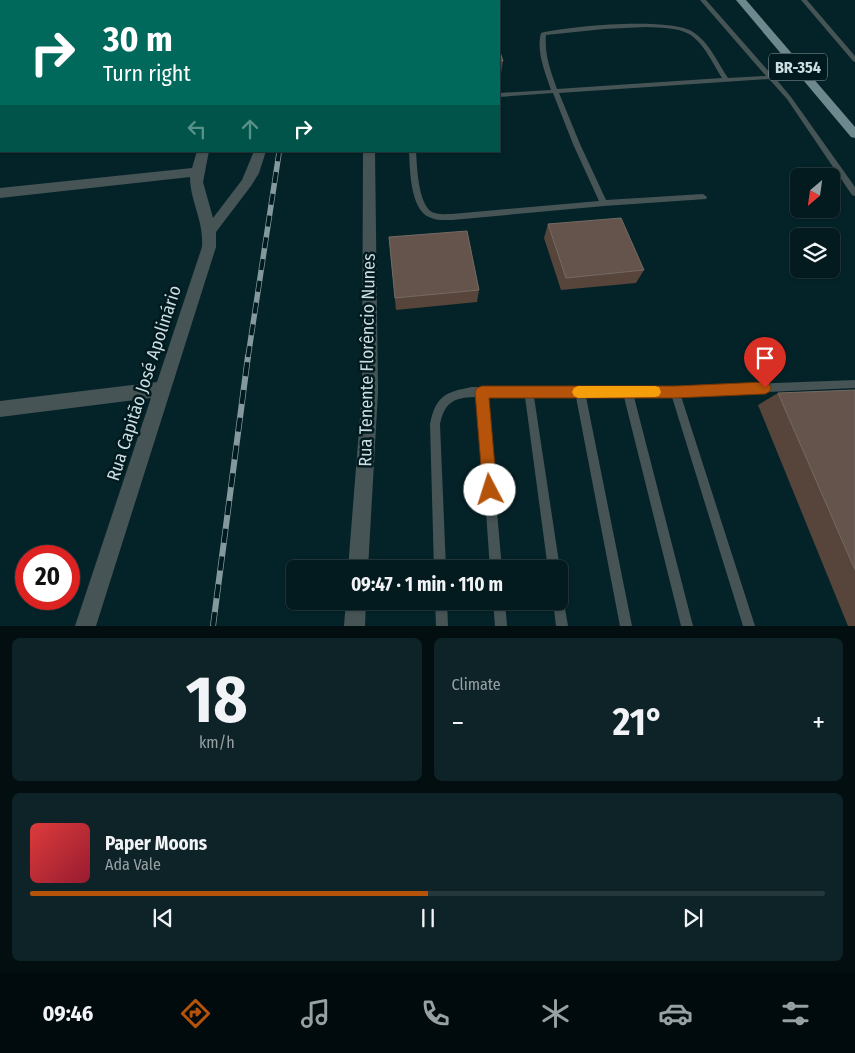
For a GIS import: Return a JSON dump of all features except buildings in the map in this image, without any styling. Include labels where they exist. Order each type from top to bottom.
[{"type":"main road","name":"BR-354","points":[[740,0],[855,134]]},
{"type":"street","name":"Rua Capitão José Apolinário","points":[[85,626],[209,247],[211,229],[197,185],[197,172],[203,152]]},
{"type":"street","points":[[211,229],[240,193],[252,173],[260,152]]},
{"type":"street","name":"Rua Tenente Florêncio Nunes","points":[[359,560],[370,392],[370,152]]},
{"type":"street","points":[[0,193],[197,172]]},
{"type":"street","points":[[0,409],[163,389]]},
{"type":"street","points":[[354,626],[355,610]]},
{"type":"lane","points":[[703,0],[789,98],[855,192]]},
{"type":"lane","points":[[804,0],[855,60]]},
{"type":"lane","points":[[604,203],[554,91],[541,42],[543,34],[547,32],[658,26],[679,28],[695,37],[726,80]]},
{"type":"lane","points":[[500,95],[772,77],[808,78]]},
{"type":"lane","points":[[412,152],[418,197],[422,208],[428,214],[434,216],[452,217],[604,203],[703,197]]},
{"type":"lane","points":[[440,560],[434,424],[440,403],[447,397],[472,392],[675,392],[855,384]]},
{"type":"lane","points":[[482,392],[495,560]]},
{"type":"lane","points":[[529,392],[553,560]]},
{"type":"lane","points":[[580,392],[626,626]]},
{"type":"lane","points":[[628,392],[687,626]]},
{"type":"lane","points":[[675,392],[750,626]]},
{"type":"lane","points":[[441,610],[442,626]]},
{"type":"lane","points":[[500,610],[501,626]]},
{"type":"lane","points":[[560,610],[562,626]]},
{"type":"railway","points":[[248,357],[279,153]]},
{"type":"railway","points":[[213,626],[248,356]]},
{"type":"slow traffic","points":[[578,392],[655,392]]},
{"type":"route","points":[[490,490],[482,392],[675,392],[765,388]]}]
